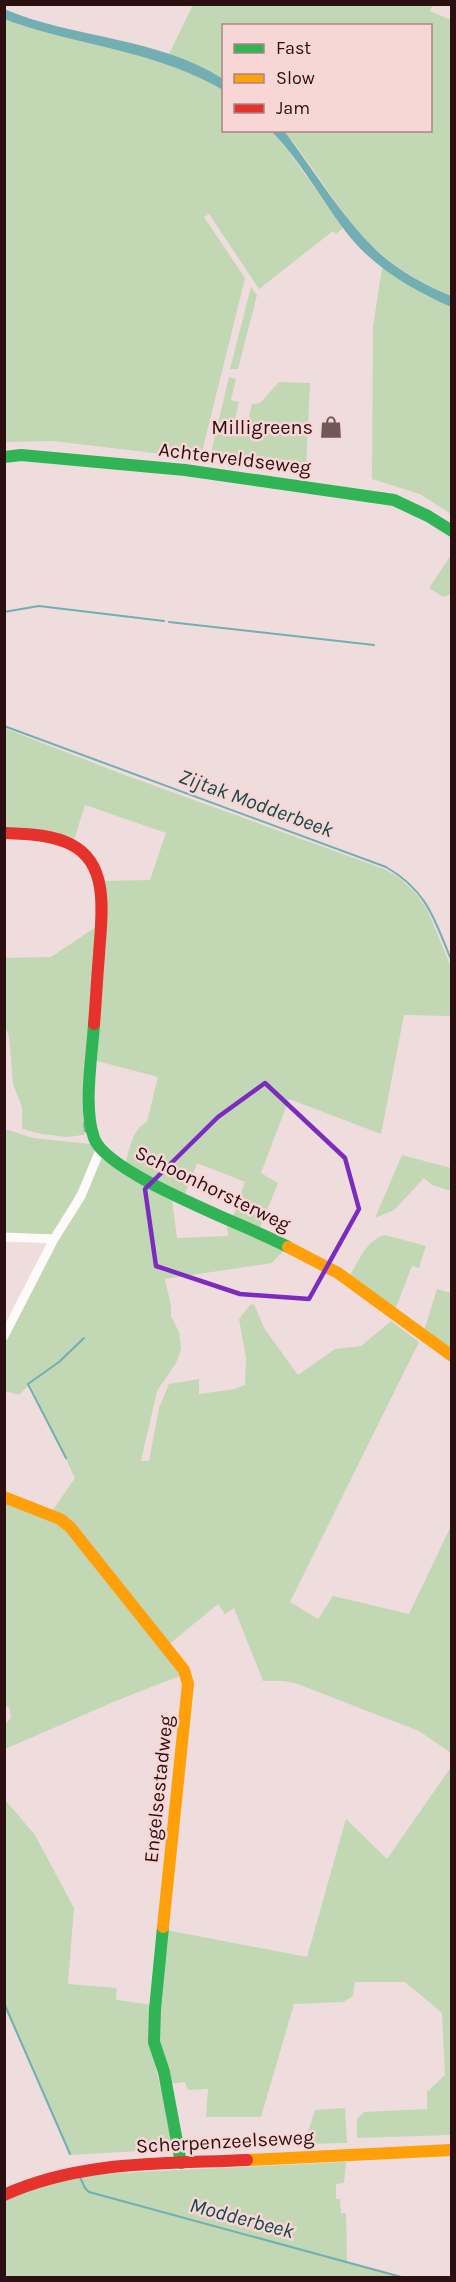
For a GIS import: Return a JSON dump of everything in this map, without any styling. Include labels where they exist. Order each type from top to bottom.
[{"type":"street","name":"Achterveldseweg","points":[[4,457],[21,455],[184,470],[383,498],[394,500],[428,516],[452,531]]},
{"type":"street","points":[[4,833],[38,835],[75,846],[92,862],[100,882],[102,906],[88,1117],[99,1150],[87,1184],[54,1239],[4,1336]]},
{"type":"street","name":"Schoonhorsterweg","points":[[99,1150],[139,1176],[272,1238],[338,1273],[452,1356]]},
{"type":"street","points":[[4,1237],[54,1239]]},
{"type":"street","name":"Engelsestadweg","points":[[4,1497],[60,1519],[70,1527],[184,1670],[188,1684],[155,2009],[154,2042],[164,2072],[182,2163]]},
{"type":"street","name":"Scherpenzeelseweg","points":[[4,2195],[43,2179],[80,2169],[452,2150]]},
{"type":"highlighted area","points":[[265,1083],[345,1158],[359,1209],[309,1299],[240,1294],[156,1266],[145,1189],[218,1117]]},
{"type":"green space","points":[[193,5],[433,5],[430,11],[451,20],[451,296],[403,270],[370,244],[341,209],[285,132],[432,132],[432,24],[222,24],[222,79],[169,54]]},
{"type":"green space","points":[[4,19],[144,57],[198,77],[222,89],[222,132],[272,132],[289,152],[343,228],[336,234],[333,231],[259,289],[209,214],[204,217],[245,278],[201,456],[162,454],[53,441],[5,442]]},
{"type":"green space","points":[[382,268],[427,296],[451,307],[451,514],[420,494],[372,479],[373,327]]},
{"type":"green space","points":[[251,287],[257,295],[238,369],[230,369]]},
{"type":"green space","points":[[229,377],[236,379],[231,400],[239,402],[234,422],[247,425],[252,404],[260,403],[279,382],[310,383],[306,470],[210,457]]},
{"type":"green space","points":[[451,555],[451,594],[443,597],[429,588]]},
{"type":"green space","points":[[4,728],[122,774],[384,869],[397,876],[414,891],[427,909],[451,967],[451,1016],[404,1015],[381,1134],[289,1099],[261,1173],[278,1183],[259,1230],[233,1217],[245,1182],[197,1163],[185,1194],[125,1165],[134,1135],[147,1122],[158,1077],[97,1061],[103,881],[150,880],[166,833],[85,805],[74,840],[5,830]]},
{"type":"green space","points":[[99,925],[89,1130],[83,1135],[67,1137],[22,1129],[22,1107],[13,1084],[9,1036],[5,1026],[4,958],[51,957]]},
{"type":"green space","points":[[5,1129],[33,1138],[91,1144],[95,1151],[89,1170],[54,1235],[5,1233]]},
{"type":"green space","points":[[402,1155],[451,1168],[451,1191],[432,1185],[424,1178],[394,1210],[375,1218]]},
{"type":"green space","points":[[100,1157],[129,1178],[172,1200],[177,1238],[228,1236],[227,1225],[283,1251],[272,1263],[165,1279],[171,1316],[179,1332],[181,1349],[176,1363],[157,1391],[141,1461],[149,1461],[159,1408],[169,1384],[199,1379],[199,1394],[235,1389],[245,1385],[246,1358],[239,1319],[250,1305],[254,1304],[264,1328],[298,1375],[335,1349],[361,1346],[391,1321],[419,1342],[290,1602],[318,1619],[333,1596],[409,1614],[451,1526],[451,1753],[419,1731],[295,1683],[263,1681],[234,1608],[225,1614],[218,1604],[167,1646],[52,1511],[75,1478],[30,1384],[19,1395],[5,1391],[4,1337]]},
{"type":"green space","points":[[385,1235],[426,1246],[419,1268],[412,1266],[395,1310],[349,1277],[368,1246]]},
{"type":"green space","points":[[437,1289],[451,1293],[451,1352],[424,1331]]},
{"type":"green space","points":[[4,1501],[57,1520],[182,1675],[5,1749],[5,1724],[11,1718],[9,1707],[4,1706]]},
{"type":"green space","points":[[451,1767],[451,2135],[357,2138],[357,2119],[364,2112],[427,2109],[427,2092],[445,2075],[442,2013],[405,1982],[355,1982],[353,1996],[343,2002],[294,2004],[261,2117],[206,2117],[208,2089],[188,2090],[185,2082],[166,2084],[157,2041],[166,1930],[307,1957],[346,1819],[387,1859]]},
{"type":"green space","points":[[5,1800],[35,1835],[74,1908],[68,1984],[117,1988],[116,1999],[118,2000],[151,2005],[152,2052],[175,2149],[71,2155],[5,2009]]},
{"type":"green space","points":[[345,2108],[347,2143],[304,2144],[315,2110]]},
{"type":"green space","points":[[346,2162],[344,2183],[336,2184],[336,2199],[340,2199],[341,2213],[346,2213],[347,2263],[400,2277],[5,2278],[5,2201],[38,2188],[96,2174]]},
{"type":"water","points":[[4,9],[59,27],[144,46],[198,65],[222,78],[222,89],[198,77],[147,58],[5,19]]},
{"type":"water","points":[[272,132],[285,132],[341,209],[376,250],[412,276],[451,296],[451,307],[397,278],[360,249]]},
{"type":"waterway","points":[[4,612],[39,606],[164,621]]},
{"type":"waterway","points":[[169,622],[374,645]]},
{"type":"waterway","name":"Zijtak Modderbeek","points":[[4,726],[386,867],[412,886],[421,897],[435,920],[452,962]]},
{"type":"waterway","points":[[84,1123],[85,1131]]},
{"type":"waterway","points":[[66,1458],[28,1384],[59,1362],[84,1338]]},
{"type":"waterway","name":"Modderbeek","points":[[4,2003],[70,2154]]},
{"type":"waterway","name":"Modderbeek","points":[[80,2177],[89,2192],[405,2278]]},
{"type":"traffic: fast","points":[[4,457],[21,455],[185,470],[394,500],[428,516],[452,531]]},
{"type":"traffic: fast","points":[[94,1024],[89,1112],[94,1138],[104,1152],[124,1168],[151,1183],[288,1247]]},
{"type":"traffic: fast","points":[[163,1927],[154,2042],[164,2072],[181,2163]]},
{"type":"traffic: slow","points":[[288,1247],[338,1273],[452,1356]]},
{"type":"traffic: slow","points":[[4,1497],[60,1519],[70,1527],[184,1670],[188,1684],[163,1927]]},
{"type":"traffic: slow","points":[[247,2160],[452,2150]]},
{"type":"traffic: jam","points":[[4,833],[39,835],[64,841],[84,854],[93,866],[98,879],[102,910],[94,1024]]},
{"type":"traffic: jam","points":[[4,2195],[63,2175],[93,2170],[154,2164],[247,2160]]},
{"type":"place","name":"Milligreens","points":[[331,427]]}]
